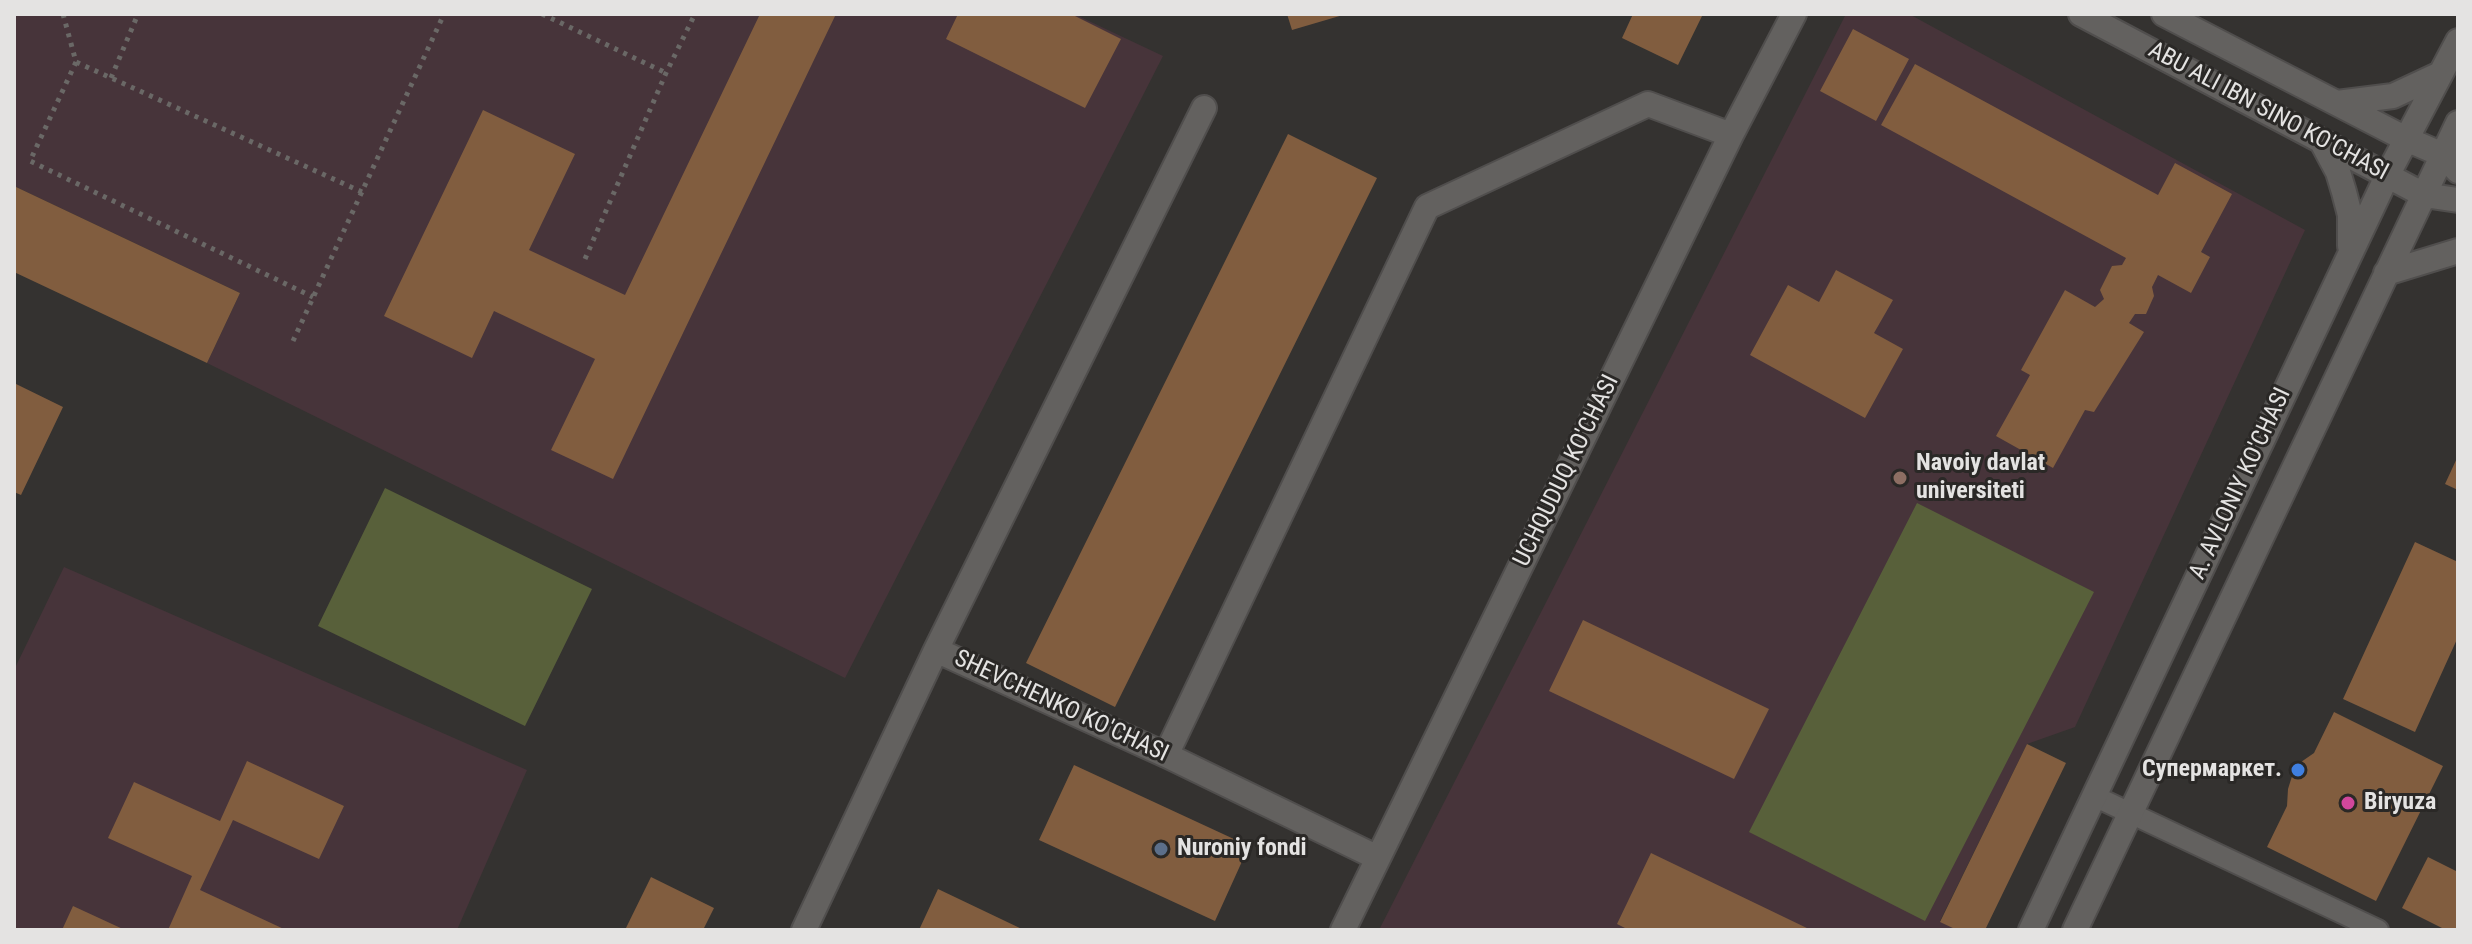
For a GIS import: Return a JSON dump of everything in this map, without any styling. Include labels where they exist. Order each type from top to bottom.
[{"type":"street","name":"UCHQUDUQ KO'CHASI","points":[[1343,930],[1731,135],[1794,14]]},
{"type":"street","name":"ABU ALI IBN SINO KO'CHASI","points":[[2081,14],[2424,195],[2458,200]]},
{"type":"street","name":"ABU ALI IBN SINO KO'CHASI","points":[[2164,14],[2450,163]]},
{"type":"street","name":"A. AVLONIY KO'CHASI","points":[[2031,930],[2388,174],[2458,41]]},
{"type":"street","points":[[2337,103],[2393,96],[2440,74]]},
{"type":"street","points":[[1166,755],[1427,207],[1648,104],[1731,135]]},
{"type":"street","points":[[936,650],[1204,108]]},
{"type":"street","name":"A. AVLONIY KO'CHASI","points":[[2075,930],[2424,195],[2450,163],[2458,123]]},
{"type":"street","points":[[2322,142],[2338,172],[2350,215],[2350,254]]},
{"type":"street","points":[[2386,273],[2458,251]]},
{"type":"street","name":"SHEVCHENKO KO'CHASI","points":[[804,930],[936,650],[1166,755],[1378,858]]},
{"type":"lane","points":[[2094,796],[2378,930]]},
{"type":"path","points":[[63,14],[76,62],[30,161],[313,297]]},
{"type":"path","points":[[111,78],[138,14]]},
{"type":"path","points":[[293,341],[444,14]]},
{"type":"path","points":[[542,14],[666,73]]},
{"type":"path","points":[[585,259],[695,14]]},
{"type":"path","points":[[76,62],[362,192]]},
{"type":"shaded area","points":[[14,14],[1074,14],[1163,56],[845,678],[207,363],[240,293],[14,186]]},
{"type":"shaded area","name":"Navoiy davlat universiteti","points":[[1846,14],[1909,14],[2305,230],[2075,727],[2027,744],[1940,921],[1957,930],[1379,930]]},
{"type":"shaded area","points":[[64,567],[527,770],[457,930],[14,930],[14,670]]},
{"type":"green space","points":[[385,488],[592,589],[525,726],[318,626]]},
{"type":"green space","points":[[1917,503],[2094,592],[1925,921],[1749,832]]},
{"type":"building","points":[[760,14],[836,14],[613,479],[551,450],[595,359],[494,311],[472,358],[384,316],[483,110],[575,154],[529,250],[625,295]]},
{"type":"building","points":[[958,14],[1071,14],[1121,39],[1085,108],[946,39]]},
{"type":"building","points":[[1287,14],[1343,14],[1343,15],[1292,30]]},
{"type":"building","points":[[1633,14],[1703,14],[1678,65],[1622,38]]},
{"type":"building","points":[[1853,29],[1909,59],[1876,121],[1820,91]]},
{"type":"building","points":[[1915,64],[2158,195],[2175,163],[2232,194],[2201,252],[2210,257],[2191,293],[2158,275],[2146,314],[2135,314],[2129,323],[2144,332],[2094,412],[2085,410],[2053,468],[1996,436],[2030,375],[2021,370],[2065,290],[2095,307],[2104,299],[2100,290],[2112,266],[2122,265],[2126,258],[1881,125]]},
{"type":"building","points":[[1288,134],[1377,178],[1115,707],[1026,663]]},
{"type":"building","points":[[14,186],[240,293],[207,363],[14,272]]},
{"type":"building","points":[[1836,270],[1893,300],[1874,333],[1903,349],[1865,418],[1750,355],[1788,285],[1819,302]]},
{"type":"building","points":[[14,383],[63,407],[21,495],[14,492]]},
{"type":"building","points":[[2458,456],[2458,490],[2445,484]]},
{"type":"building","points":[[2415,542],[2458,562],[2458,637],[2415,732],[2343,699]]},
{"type":"building","points":[[1583,620],[1769,709],[1734,779],[1549,691]]},
{"type":"building","points":[[2334,712],[2443,766],[2376,901],[2267,847],[2287,806],[2293,773],[2301,762],[2314,753]]},
{"type":"building","points":[[2027,744],[2066,763],[1985,930],[1957,930],[1940,922]]},
{"type":"building","points":[[247,761],[344,806],[319,859],[233,820],[200,890],[286,930],[168,930],[192,876],[108,838],[134,782],[220,821]]},
{"type":"building","points":[[1074,765],[1249,846],[1215,921],[1039,840]]},
{"type":"building","points":[[1651,853],[1811,930],[1629,930],[1617,924]]},
{"type":"building","points":[[2428,857],[2458,872],[2458,930],[2446,930],[2402,908]]},
{"type":"building","points":[[651,877],[714,908],[703,930],[625,930]]},
{"type":"building","points":[[938,889],[1024,930],[919,930]]},
{"type":"building","points":[[73,906],[125,930],[62,930]]},
{"type":"place","name":"Navoiy davlat universiteti","points":[[1900,478]]},
{"type":"place","name":"Супермаркет.","points":[[2298,770]]},
{"type":"place","name":"Biryuza","points":[[2348,803]]},
{"type":"place","name":"Nuroniy fondi","points":[[1161,849]]}]
